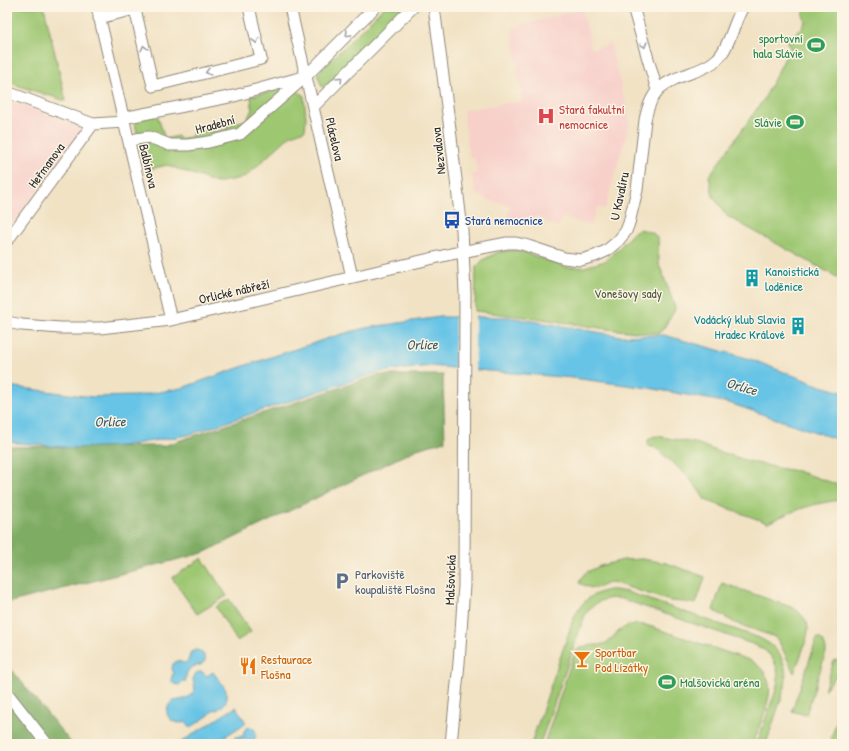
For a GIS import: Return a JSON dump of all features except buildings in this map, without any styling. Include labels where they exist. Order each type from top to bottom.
[{"type":"street","name":"Balbínova","points":[[97,7],[171,320]]},
{"type":"street","points":[[99,18],[135,9],[153,86],[261,59],[249,7]]},
{"type":"street","name":"Plácelova","points":[[290,7],[352,277]]},
{"type":"street","name":"Hradební","points":[[136,139],[149,137],[170,145],[188,145],[209,142],[240,134],[306,76],[375,7]]},
{"type":"street","points":[[313,107],[413,7]]},
{"type":"street","name":"Nezvalova","points":[[434,7],[462,230],[465,292],[465,396]]},
{"type":"street","points":[[633,7],[657,90],[666,83],[711,65],[719,58],[733,30],[738,14],[743,7]]},
{"type":"street","name":"Hradební","points":[[7,92],[93,124],[124,120],[234,96],[306,76]]},
{"type":"street","name":"U Kavalíru","points":[[463,252],[507,243],[516,243],[564,258],[581,260],[606,251],[618,241],[626,231],[629,223],[637,190],[647,109],[657,90]]},
{"type":"street","name":"Heřmanova","points":[[7,241],[93,124]]},
{"type":"street","name":"Orlické nábřeží","points":[[7,322],[22,325],[60,328],[100,328],[171,320],[463,252]]},
{"type":"street","name":"Malšovická","points":[[452,744],[464,585],[465,396]]},
{"type":"street","points":[[7,693],[47,744]]},
{"type":"shaded area","name":"Stará fakultní nemocnice","points":[[582,9],[592,49],[610,44],[630,122],[605,209],[597,207],[590,226],[563,217],[559,227],[545,222],[546,220],[536,216],[531,227],[507,217],[510,207],[476,194],[472,176],[473,174],[477,173],[475,158],[471,158],[469,155],[463,110],[522,101],[512,28]]},
{"type":"shaded area","points":[[7,100],[85,128],[7,232]]},
{"type":"green space","points":[[7,7],[44,7],[66,101],[7,82]]},
{"type":"green space","points":[[384,7],[406,7],[326,87],[322,87],[317,74]]},
{"type":"green space","name":"Slávie","points":[[808,7],[842,8],[842,280],[727,216],[713,196],[709,176],[764,99],[790,48],[788,41],[793,34],[798,30],[800,31],[805,22],[803,14]]},
{"type":"green space","points":[[293,87],[304,96],[306,118],[305,130],[291,135],[245,177],[217,183],[167,165],[146,170],[134,120],[157,114],[165,139],[178,136],[179,139],[193,136],[192,133],[213,128],[214,132],[227,129],[226,125],[247,120],[252,109],[251,96]]},
{"type":"green space","name":"Vonešovy sady","points":[[641,229],[653,233],[658,239],[659,264],[675,307],[674,312],[659,333],[607,329],[475,311],[476,267],[483,260],[498,252],[514,250],[567,267],[584,267],[605,261],[635,231]]},
{"type":"green space","points":[[378,375],[443,375],[445,441],[417,449],[203,553],[7,603],[7,447],[163,446]]},
{"type":"green space","points":[[657,436],[699,444],[748,461],[797,471],[842,486],[842,500],[804,508],[768,523],[705,500],[694,484],[682,471],[653,446],[648,445],[648,440]]},
{"type":"green space","points":[[202,558],[227,596],[197,614],[172,578]]},
{"type":"green space","points":[[642,559],[666,563],[705,577],[696,604],[670,601],[612,582],[594,588],[579,583],[585,573],[600,566],[623,560]]},
{"type":"green space","points":[[722,583],[794,608],[807,622],[807,637],[794,673],[779,642],[775,637],[735,623],[713,610]]},
{"type":"green space","points":[[609,590],[627,592],[757,637],[777,650],[784,663],[786,678],[785,687],[766,744],[757,744],[775,694],[778,672],[774,660],[766,651],[755,645],[622,599],[611,598],[596,603],[585,615],[540,744],[531,744],[573,620],[579,608],[596,594]]},
{"type":"green space","points":[[229,599],[251,632],[237,641],[216,607]]},
{"type":"green space","name":"Malšovická aréna","points":[[637,624],[649,626],[749,660],[762,670],[768,679],[770,690],[763,717],[753,744],[544,744],[577,650],[585,646],[599,645],[608,642],[622,629]]},
{"type":"green space","points":[[817,638],[823,642],[826,652],[806,715],[792,711]]},
{"type":"green space","points":[[836,660],[839,662],[840,666],[837,675],[824,690],[834,661]]},
{"type":"green space","points":[[7,664],[72,744],[14,744],[7,734]]},
{"type":"green space","points":[[841,708],[842,744],[829,744]]},
{"type":"water","name":"Orlice","points":[[440,317],[508,317],[620,336],[664,335],[750,359],[818,385],[842,392],[842,441],[729,403],[649,388],[573,378],[430,366],[379,372],[188,435],[122,446],[74,448],[7,442],[7,386],[92,397],[137,396],[182,388],[335,336],[365,328]]},
{"type":"water","points":[[196,650],[201,652],[204,656],[204,662],[201,665],[193,667],[189,670],[186,676],[186,681],[183,681],[179,685],[174,684],[171,680],[174,673],[172,669],[173,664],[177,661],[185,663],[191,652]]},
{"type":"water","points":[[202,672],[207,676],[213,672],[224,687],[227,696],[223,705],[217,710],[215,709],[190,728],[186,722],[177,723],[170,719],[167,709],[172,702],[182,700],[192,694],[195,689],[193,679],[196,673]]},
{"type":"water","points":[[236,707],[246,723],[213,744],[178,744]]},
{"type":"water","points":[[251,727],[255,730],[256,735],[254,739],[259,744],[249,743],[249,740],[238,740],[232,744],[228,744],[235,737],[244,736],[245,730]]},
{"type":"pier","points":[[455,315],[475,315],[475,373],[455,371]]},
{"type":"place","name":"sportovní hala Slávie","points":[[816,45]]},
{"type":"place","name":"Stará fakultní nemocnice","points":[[546,116]]},
{"type":"place","name":"Slávie","points":[[795,122]]},
{"type":"place","name":"Stará nemocnice","points":[[452,220]]},
{"type":"place","name":"Kanoistická loděnice","points":[[752,278]]},
{"type":"place","name":"Vodácký klub Slavia Hradec Králové","points":[[798,326]]},
{"type":"place","name":"Parkoviště koupaliště Flošna","points":[[342,581]]},
{"type":"place","name":"Sportbar Pod Lízátky","points":[[582,659]]},
{"type":"place","name":"Restaurace Flošna","points":[[248,666]]},
{"type":"place","name":"Malšovická aréna","points":[[667,682]]}]
